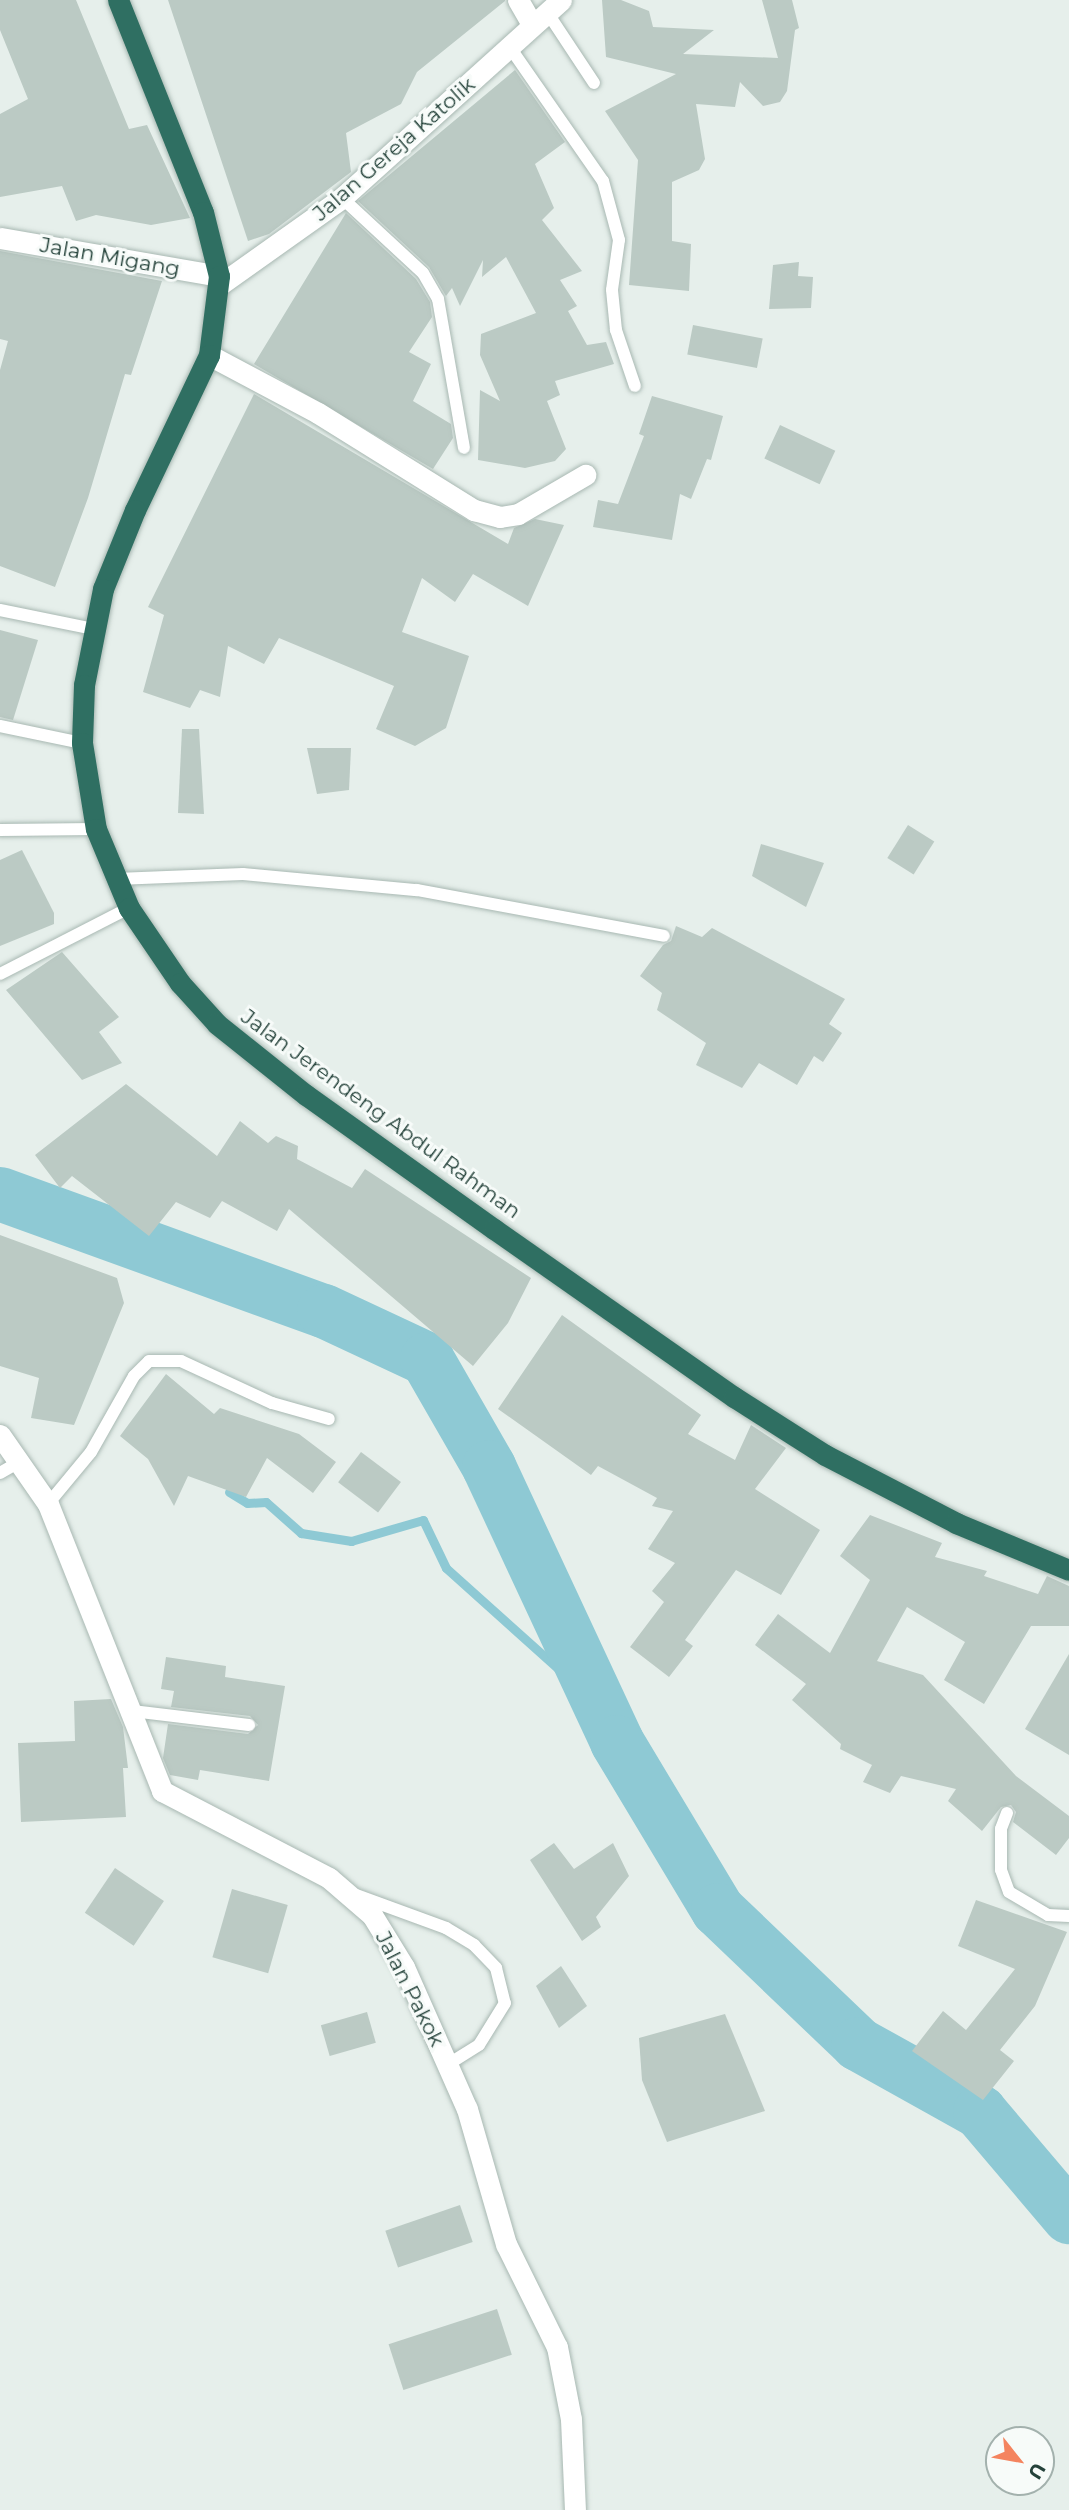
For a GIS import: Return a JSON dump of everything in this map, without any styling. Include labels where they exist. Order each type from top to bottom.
[{"type":"highway","name":"Jalan Jerendeng Abdul Rahman","points":[[118,0],[203,212],[219,281],[209,355],[135,510],[93,629],[82,743],[96,829],[129,908],[180,983],[217,1024],[306,1095],[494,1229],[734,1397],[825,1455],[956,1523],[1069,1570]]},
{"type":"street","points":[[518,0],[547,12]]},
{"type":"street","name":"Jalan Gereja Katolik","points":[[219,281],[341,198],[547,12]]},
{"type":"street","name":"Jalan Migang","points":[[0,238],[219,281]]},
{"type":"street","points":[[209,355],[318,412],[474,510],[500,517],[518,514],[585,475]]},
{"type":"street","name":"Jalan Pakok","points":[[0,1436],[48,1504],[121,1680],[158,1785],[167,1797],[284,1851],[352,1894],[372,1915],[404,1967],[467,2109],[501,2233],[557,2347],[571,2419],[575,2510]]},
{"type":"lane","points":[[547,12],[594,83]]},
{"type":"lane","points":[[509,46],[603,181],[619,240],[612,290],[616,330],[635,386]]},
{"type":"lane","points":[[341,198],[424,273],[438,299],[464,449]]},
{"type":"lane","points":[[0,610],[93,629]]},
{"type":"lane","points":[[0,726],[82,743]]},
{"type":"lane","points":[[0,830],[96,829]]},
{"type":"lane","points":[[116,880],[243,874],[417,890],[664,936]]},
{"type":"lane","points":[[0,974],[129,908]]},
{"type":"lane","points":[[48,1504],[91,1452],[134,1376],[149,1361],[181,1361],[272,1403],[329,1419]]},
{"type":"lane","points":[[0,1473],[19,1462]]},
{"type":"lane","points":[[132,1711],[249,1725]]},
{"type":"lane","points":[[1007,1813],[1001,1829],[1001,1870],[1009,1892],[1048,1915],[1069,1916]]},
{"type":"lane","points":[[352,1894],[446,1928],[474,1945],[496,1968],[505,2003],[478,2045],[447,2065]]},
{"type":"building","points":[[0,0],[76,0],[129,129],[147,125],[190,218],[151,225],[96,215],[76,221],[62,186],[0,197],[0,114],[28,99],[0,30]]},
{"type":"building","points":[[168,0],[505,1],[417,72],[401,104],[346,133],[351,172],[269,234],[248,241]]},
{"type":"building","points":[[602,0],[621,0],[649,11],[653,27],[714,30],[683,54],[778,58],[762,0],[792,0],[799,28],[795,30],[787,91],[780,102],[763,106],[740,82],[735,107],[696,104],[705,159],[699,170],[672,182],[672,241],[691,244],[689,291],[629,285],[638,160],[605,111],[676,74],[606,57]]},
{"type":"building","points":[[515,70],[565,142],[535,164],[554,208],[542,220],[582,271],[560,280],[577,306],[568,311],[587,345],[606,342],[614,364],[555,381],[560,395],[547,401],[566,449],[555,461],[525,468],[478,460],[480,390],[500,401],[480,355],[481,334],[536,313],[506,257],[482,277],[483,260],[460,306],[452,288],[446,296],[429,267],[358,201]]},
{"type":"building","points":[[346,213],[416,279],[430,302],[432,317],[409,352],[431,364],[413,401],[451,424],[453,438],[433,469],[254,364]]},
{"type":"building","points":[[0,251],[162,281],[131,375],[125,374],[88,498],[55,587],[0,566],[0,370],[8,341],[0,339]]},
{"type":"building","points":[[799,262],[798,276],[813,277],[811,308],[769,309],[773,265]]},
{"type":"building","points":[[693,325],[763,339],[757,368],[687,354]]},
{"type":"building","points":[[254,394],[508,544],[514,528],[535,519],[564,525],[528,606],[473,574],[455,602],[422,578],[402,632],[469,656],[446,728],[415,746],[376,729],[394,686],[279,638],[264,664],[228,646],[220,697],[200,690],[190,708],[143,692],[164,615],[148,607]]},
{"type":"building","points":[[652,396],[723,416],[711,460],[707,459],[691,499],[680,494],[672,540],[593,527],[598,500],[618,504],[644,436],[639,434]]},
{"type":"building","points":[[780,425],[835,451],[820,484],[764,459]]},
{"type":"building","points":[[0,630],[38,640],[13,720],[0,717]]},
{"type":"building","points":[[182,729],[199,729],[204,814],[178,813]]},
{"type":"building","points":[[307,748],[351,748],[349,790],[317,794]]},
{"type":"building","points":[[908,825],[934,841],[914,875],[887,858]]},
{"type":"building","points":[[761,844],[824,863],[806,907],[752,876]]},
{"type":"building","points":[[22,850],[54,913],[54,924],[0,946],[0,860]]},
{"type":"building","points":[[676,926],[702,937],[712,928],[845,999],[829,1024],[842,1033],[823,1062],[814,1056],[797,1085],[759,1063],[742,1088],[696,1065],[706,1043],[657,1010],[662,993],[640,976],[663,945],[671,941]]},
{"type":"building","points":[[62,952],[119,1017],[99,1032],[122,1063],[82,1080],[6,990]]},
{"type":"building","points":[[126,1084],[217,1156],[240,1121],[268,1143],[276,1136],[298,1146],[297,1159],[352,1188],[365,1169],[531,1278],[508,1323],[473,1366],[289,1209],[277,1231],[222,1201],[210,1218],[176,1202],[149,1236],[72,1176],[60,1188],[35,1155]]},
{"type":"building","points":[[0,1235],[117,1278],[124,1303],[74,1425],[31,1418],[39,1378],[0,1366]]},
{"type":"building","points":[[562,1315],[701,1415],[688,1434],[735,1460],[751,1425],[786,1448],[755,1489],[820,1530],[781,1595],[736,1570],[685,1640],[693,1646],[669,1677],[630,1647],[664,1602],[652,1591],[675,1563],[648,1549],[673,1511],[652,1506],[657,1498],[598,1466],[591,1475],[498,1409]]},
{"type":"building","points":[[166,1374],[214,1414],[220,1408],[299,1434],[336,1462],[313,1493],[267,1458],[246,1497],[188,1476],[174,1506],[148,1459],[120,1436]]},
{"type":"building","points":[[361,1452],[401,1482],[378,1512],[338,1482]]},
{"type":"building","points":[[870,1515],[942,1543],[935,1557],[987,1571],[984,1576],[1038,1594],[1047,1576],[1069,1586],[1069,1626],[1031,1626],[984,1704],[944,1680],[965,1642],[907,1607],[877,1661],[923,1675],[1016,1776],[1069,1816],[1069,1838],[1056,1855],[1013,1822],[1016,1812],[1011,1805],[1001,1807],[982,1831],[948,1801],[956,1789],[901,1776],[890,1793],[863,1782],[872,1765],[840,1749],[841,1744],[792,1700],[806,1684],[755,1645],[778,1614],[830,1653],[870,1580],[840,1556]]},
{"type":"building","points":[[1069,1654],[1069,1755],[1025,1729]]},
{"type":"building","points":[[166,1657],[226,1666],[225,1677],[285,1686],[269,1781],[200,1770],[198,1780],[170,1775],[163,1758],[168,1724],[248,1734],[258,1725],[250,1716],[171,1707],[174,1691],[161,1689]]},
{"type":"building","points":[[111,1699],[123,1727],[128,1768],[123,1768],[126,1817],[21,1822],[18,1743],[75,1741],[74,1701]]},
{"type":"building","points":[[554,1843],[574,1869],[613,1843],[629,1876],[596,1917],[601,1927],[582,1941],[530,1860]]},
{"type":"building","points":[[115,1868],[164,1901],[134,1946],[85,1913]]},
{"type":"building","points":[[232,1889],[288,1905],[268,1973],[212,1957]]},
{"type":"building","points":[[976,1900],[1067,1932],[1035,2006],[1000,2050],[1014,2061],[983,2100],[912,2051],[943,2011],[966,2030],[1015,1969],[958,1946]]},
{"type":"building","points":[[561,1966],[587,2006],[559,2028],[536,1986]]},
{"type":"building","points":[[367,2012],[376,2043],[330,2056],[321,2025]]},
{"type":"building","points":[[725,2014],[765,2111],[667,2142],[642,2080],[639,2038]]},
{"type":"building","points":[[460,2205],[473,2242],[398,2268],[385,2231]]},
{"type":"building","points":[[497,2309],[512,2355],[403,2390],[389,2344]]},
{"type":"waterway","points":[[0,1194],[324,1311],[427,1359],[489,1467],[617,1742],[718,1910],[858,2044],[980,2112],[1069,2217]]},
{"type":"waterway","points":[[229,1492],[247,1503],[266,1502],[301,1533],[351,1541],[423,1520],[446,1568],[601,1707]]}]
